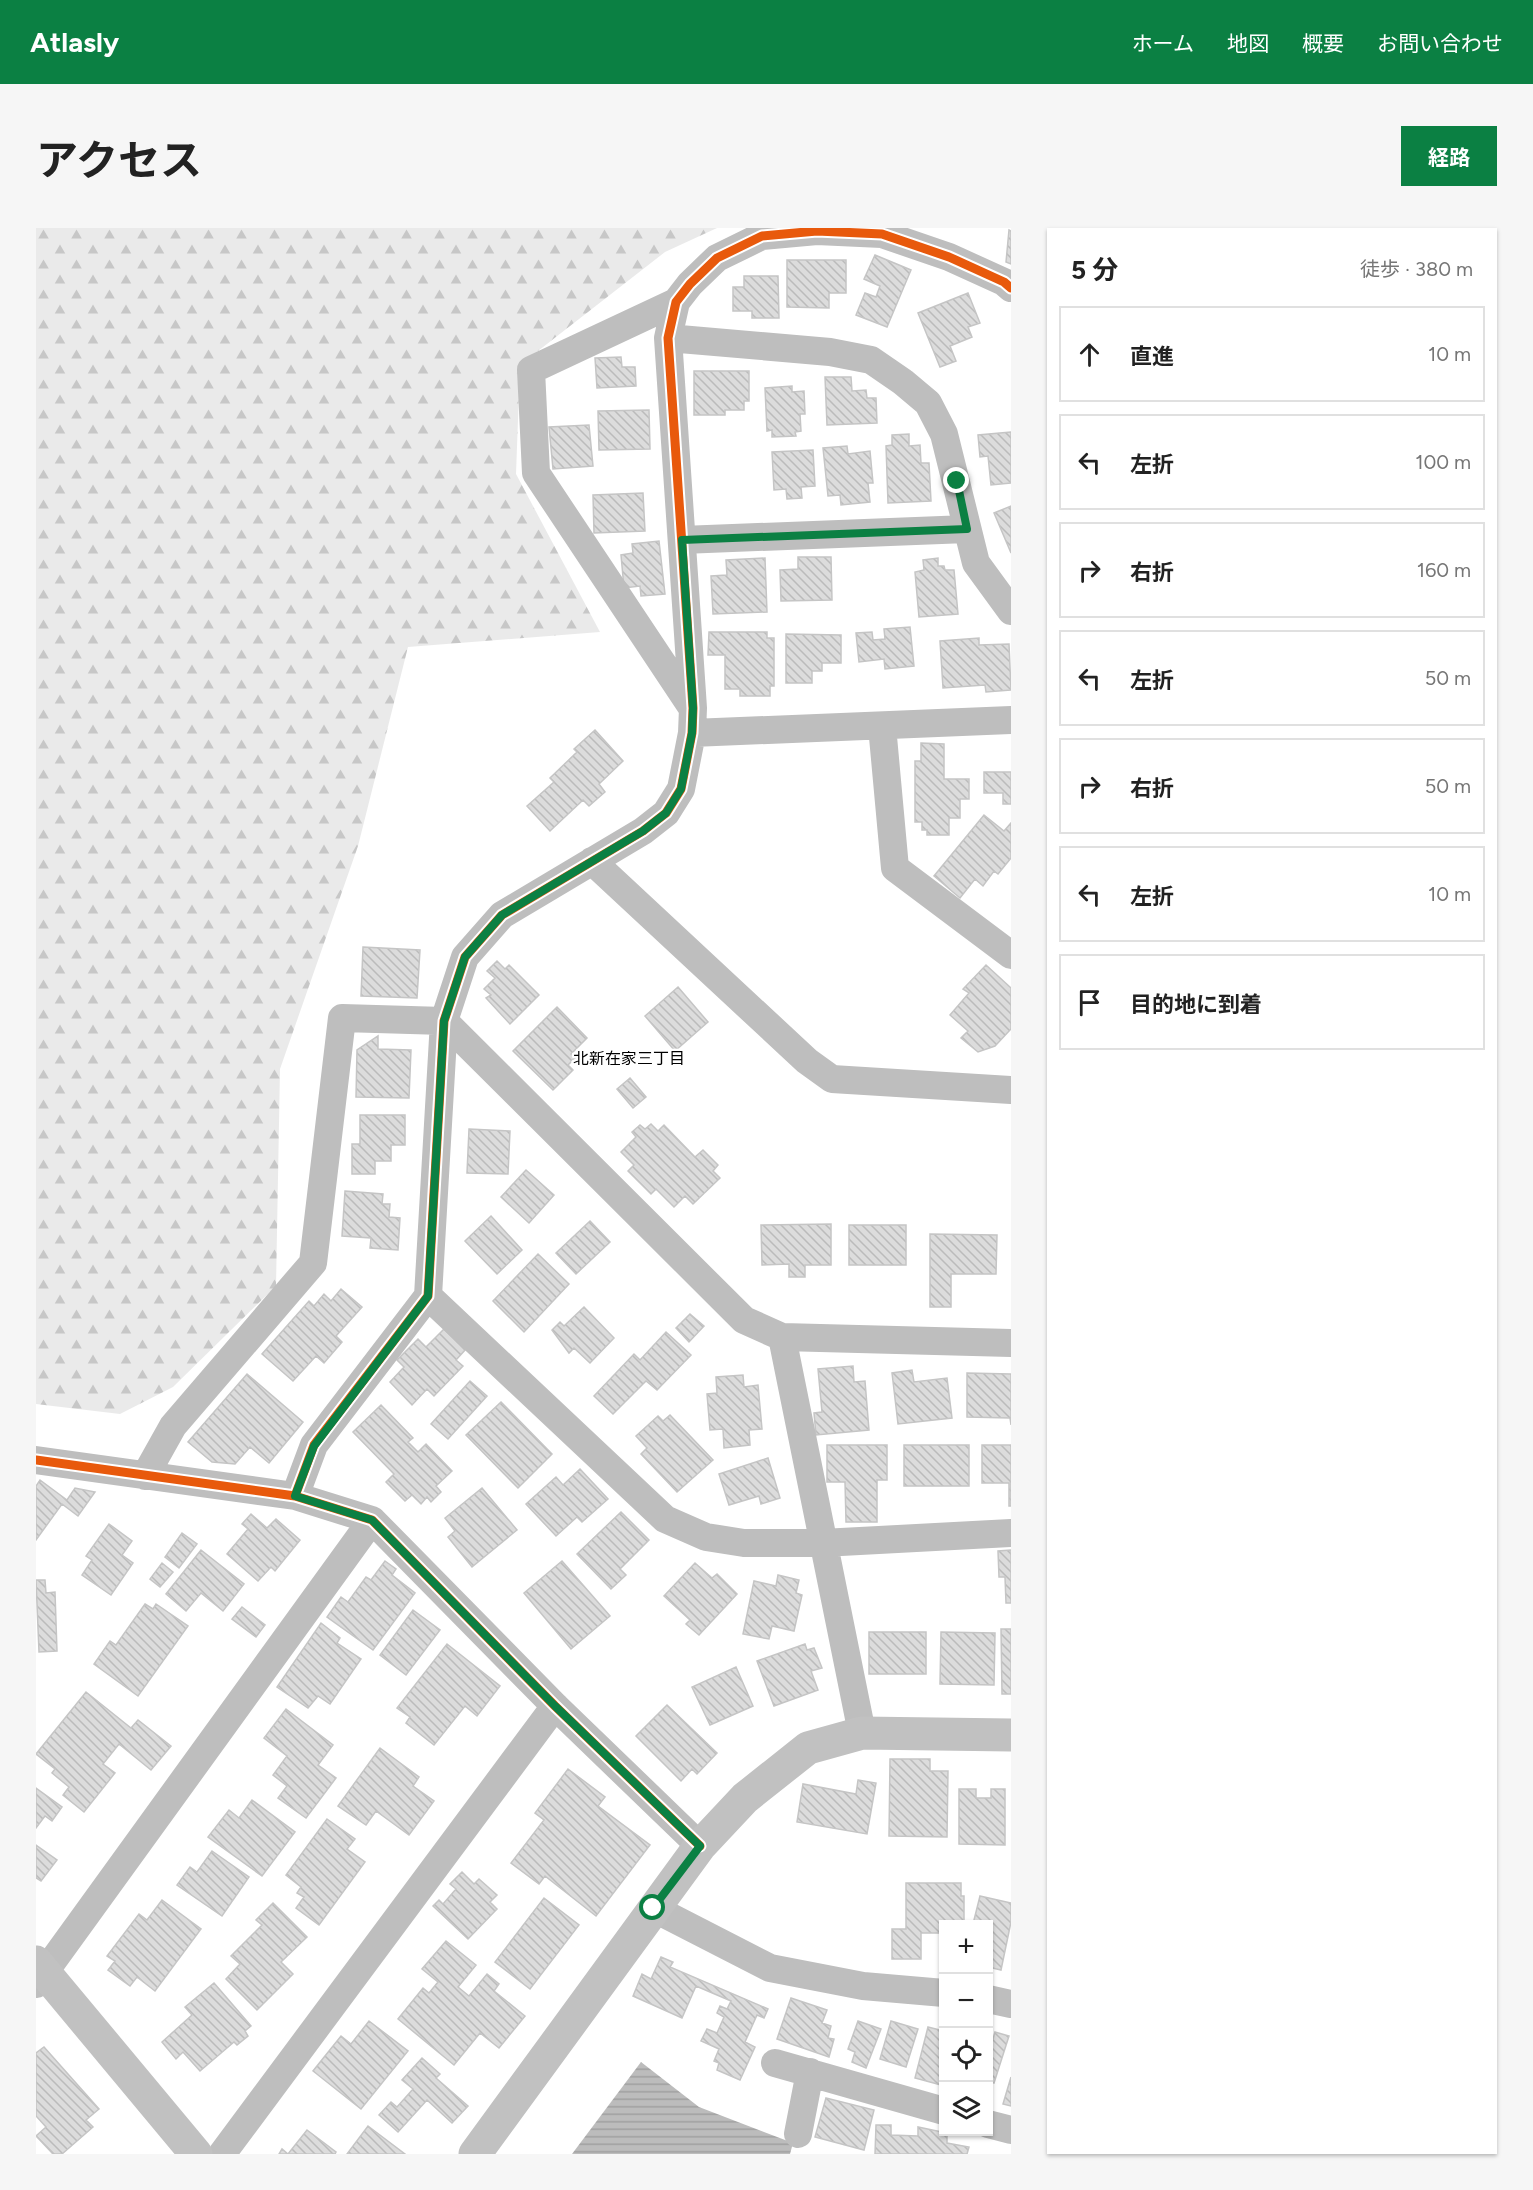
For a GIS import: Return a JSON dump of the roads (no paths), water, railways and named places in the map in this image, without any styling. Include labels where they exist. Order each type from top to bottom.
[{"type":"street","points":[[692,720],[536,473],[531,370],[676,302],[717,258],[762,236],[817,231],[882,234],[949,256],[1004,282],[1011,288]]},
{"type":"street","points":[[295,1496],[314,1446],[428,1296],[444,1021],[465,957],[502,915],[643,831],[666,813],[681,789],[692,720],[668,338],[676,302]]},
{"type":"street","points":[[668,338],[765,344],[831,352],[871,360],[903,382],[928,403],[944,434],[976,562],[1011,611]]},
{"type":"street","points":[[682,540],[967,529]]},
{"type":"street","points":[[692,720],[882,726],[1011,720]]},
{"type":"street","points":[[882,726],[895,868],[1011,954]]},
{"type":"street","points":[[592,861],[807,1061],[832,1079],[1011,1090]]},
{"type":"street","points":[[145,1476],[174,1426],[313,1263],[342,1018],[444,1021],[744,1320],[782,1337],[1011,1343]]},
{"type":"street","points":[[428,1296],[665,1519],[706,1538],[744,1544],[822,1544],[1011,1533]]},
{"type":"street","points":[[782,1337],[862,1733]]},
{"type":"street","points":[[36,1460],[295,1496],[372,1520],[555,1706],[700,1846]]},
{"type":"street","points":[[196,2154],[39,1973],[372,1520]]},
{"type":"street","points":[[222,2154],[555,1706]]},
{"type":"street","points":[[475,2154],[700,1846],[745,1798],[808,1748],[862,1733],[1011,1735]]},
{"type":"street","points":[[653,1908],[770,1968],[863,1986],[939,1993]]},
{"type":"street","points":[[993,2000],[1011,2004]]},
{"type":"street","points":[[776,2063],[939,2110]]},
{"type":"street","points":[[798,2134],[810,2072]]},
{"type":"street","points":[[993,2125],[1011,2130]]},
{"type":"district","name":"北新在家三丁目","points":[[629,1058]]}]
